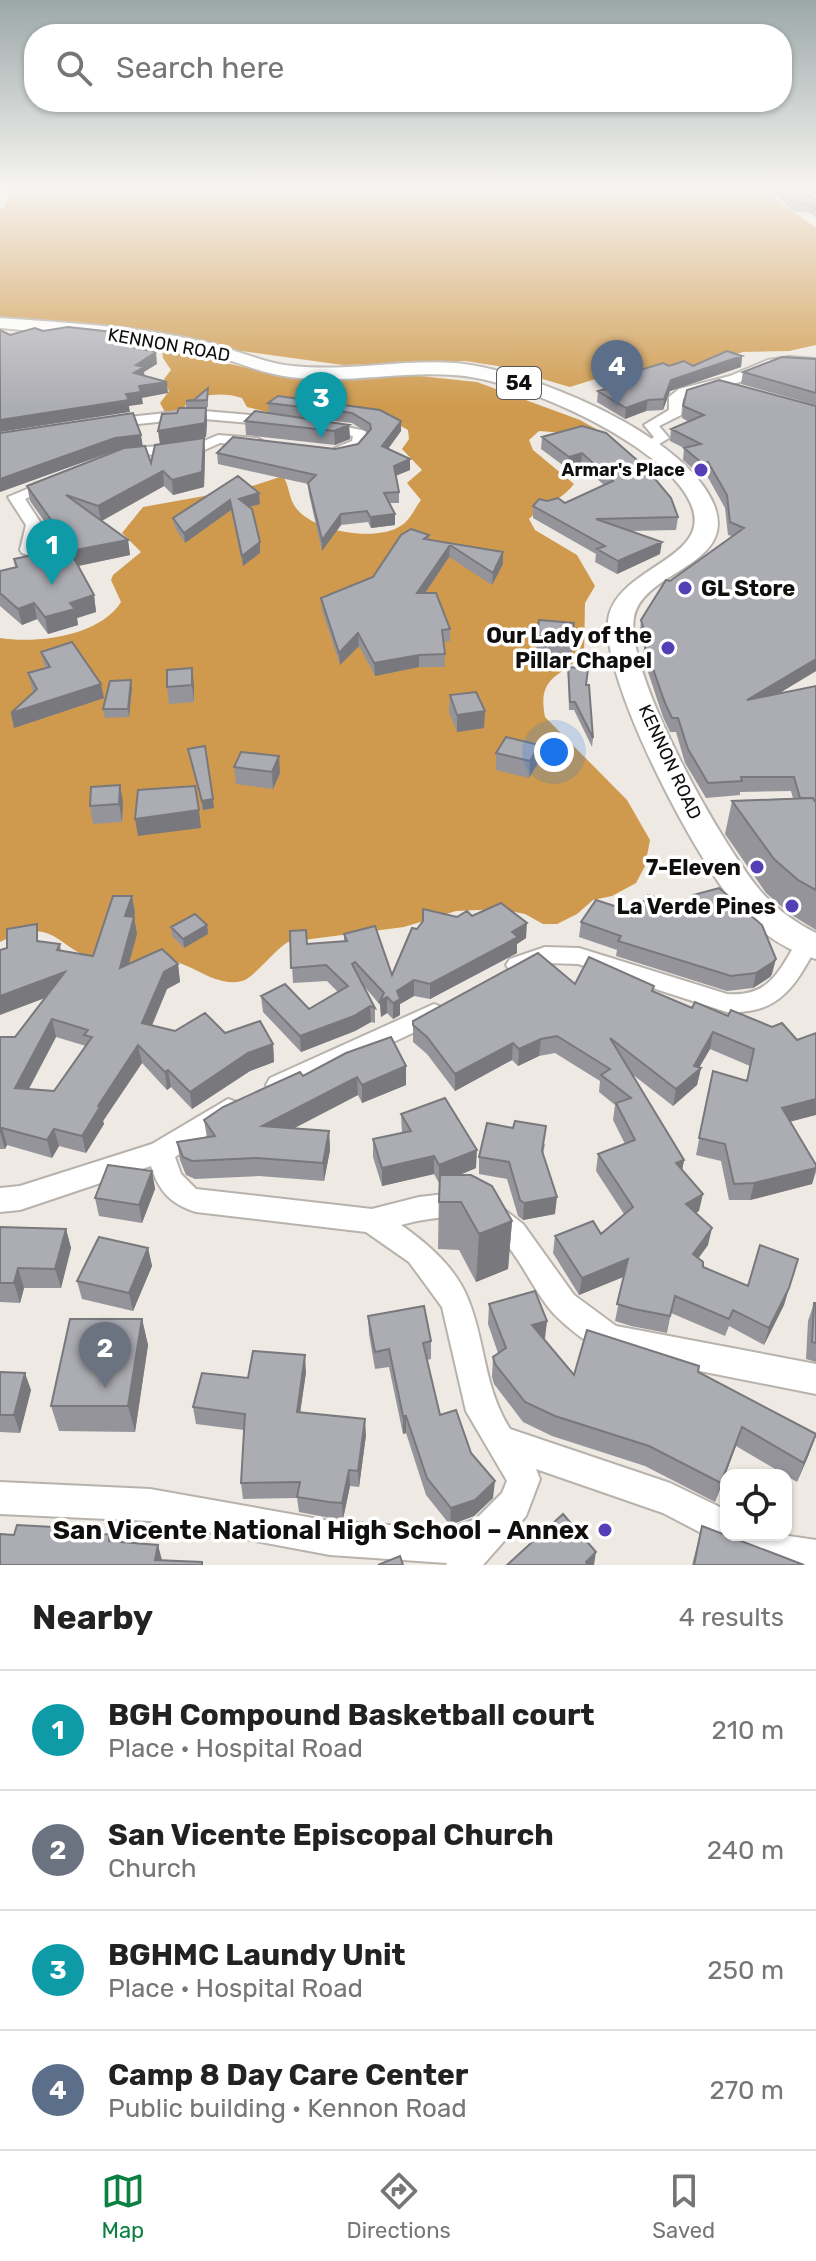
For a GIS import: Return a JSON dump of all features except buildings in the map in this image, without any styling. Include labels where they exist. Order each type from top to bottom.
[{"type":"highway","name":"KENNON ROAD","points":[[0,323],[168,341],[220,351],[272,369],[307,374],[476,370],[550,395],[649,446],[673,464],[693,487],[703,506],[707,527],[702,541],[691,553],[636,591],[627,602],[621,623],[621,652],[628,673],[715,853],[731,878],[762,914],[811,946]]},
{"type":"street","points":[[649,446],[662,438],[651,425],[676,412],[676,397],[684,392],[744,376],[780,360],[816,363]]},
{"type":"street","points":[[744,376],[780,372],[816,376]]},
{"type":"street","points":[[718,384],[746,392]]},
{"type":"street","points":[[91,426],[177,415],[208,415],[299,423],[361,434],[361,440],[353,448],[323,452]]},
{"type":"street","points":[[208,415],[218,439]]},
{"type":"street","points":[[107,462],[145,451],[200,448],[218,439],[276,444]]},
{"type":"street","points":[[28,550],[34,525],[16,497],[64,477]]},
{"type":"street","points":[[498,977],[531,959],[570,955],[727,1003],[747,1006],[764,1001],[778,989],[811,946]]},
{"type":"street","points":[[0,1200],[20,1198],[161,1152],[243,1101],[393,1034],[454,1002]]},
{"type":"street","points":[[161,1152],[166,1177],[187,1199],[372,1221],[443,1206],[478,1210],[492,1216],[513,1233],[564,1304],[609,1339],[816,1379]]},
{"type":"street","points":[[372,1221],[419,1253],[455,1302],[481,1411],[524,1479],[514,1504],[487,1532],[463,1565]]},
{"type":"street","points":[[500,1441],[670,1499],[720,1525]]},
{"type":"street","points":[[0,1498],[150,1505],[330,1538],[448,1546],[487,1532]]},
{"type":"street","points":[[750,1541],[765,1549],[816,1557]]},
{"type":"shaded area","points":[[0,262],[816,262],[816,345],[789,351],[743,352],[694,367],[605,376],[570,387],[498,366],[465,361],[343,365],[0,318]]},
{"type":"shaded area","points":[[162,349],[311,382],[410,375],[477,382],[580,420],[596,429],[590,435],[539,431],[529,440],[533,450],[574,484],[529,519],[535,530],[577,555],[595,586],[585,603],[584,654],[547,685],[543,704],[545,717],[627,800],[650,840],[645,866],[636,883],[612,896],[593,900],[577,914],[557,924],[543,924],[525,914],[501,909],[456,911],[404,927],[288,942],[247,979],[232,982],[166,960],[105,963],[75,951],[55,937],[34,931],[0,942],[0,638],[32,640],[66,635],[98,623],[111,614],[121,602],[111,580],[113,575],[141,552],[122,533],[143,507],[243,489],[283,476],[292,502],[302,514],[329,528],[361,534],[391,530],[402,525],[421,500],[407,483],[422,470],[402,449],[409,439],[408,430],[399,425],[276,414],[247,407],[242,398],[221,394],[187,401],[183,411],[166,414],[160,403],[169,391],[164,379],[171,370],[163,358]]},
{"type":"place","name":"Camp 8 Day Care Center","points":[[617,406]]},
{"type":"place","name":"BGHMC Laundy Unit","points":[[321,438]]},
{"type":"place","name":"Armar's Place","points":[[701,470]]},
{"type":"place","name":"BGH Compound Basketball court","points":[[52,585]]},
{"type":"place","name":"GL Store","points":[[685,588]]},
{"type":"place","name":"Our Lady of the Pillar Chapel","points":[[668,648]]},
{"type":"place","name":"7-Eleven","points":[[757,867]]},
{"type":"place","name":"La Verde Pines","points":[[792,906]]},
{"type":"place","name":"San Vicente Episcopal Church","points":[[105,1388]]},
{"type":"place","name":"San Vicente National High School – Annex","points":[[605,1530]]}]
